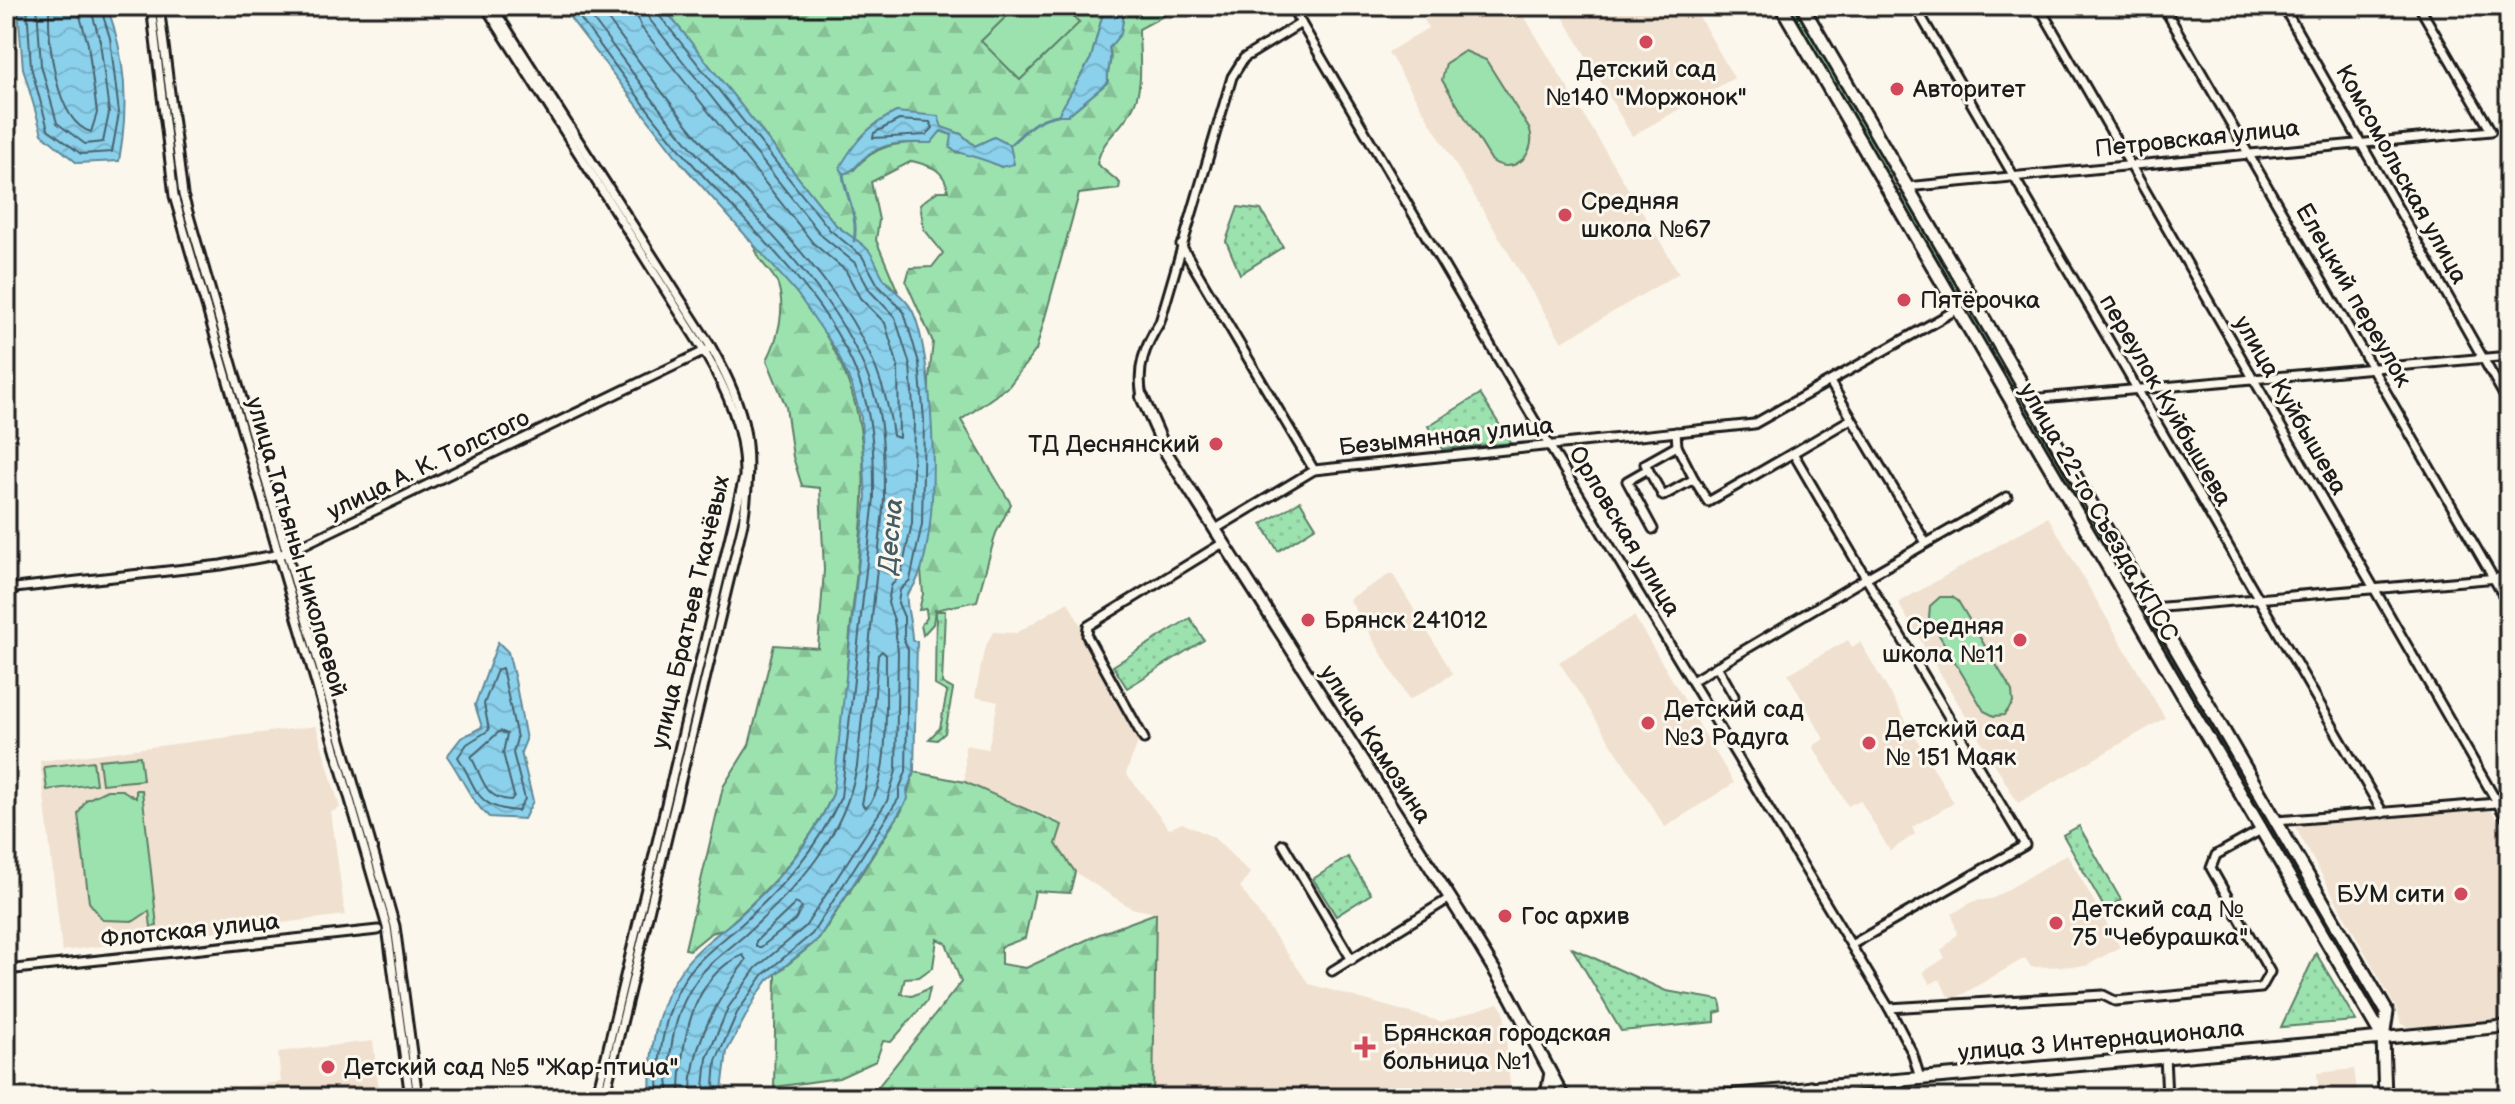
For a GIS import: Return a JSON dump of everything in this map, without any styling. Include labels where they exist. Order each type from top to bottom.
[{"type":"main road","name":"улица 22-го Съезда КПСС","points":[[1781,6],[1889,196],[2383,1038]]},
{"type":"main road","name":"улица 22-го Съезда КПСС","points":[[1802,6],[2387,1012],[2383,1038],[2385,1098]]},
{"type":"main road","name":"улица 3 Интернационала","points":[[1810,1093],[1920,1078],[2383,1038]]},
{"type":"street","name":"улица Татьяны Николаевой","points":[[151,6],[174,196],[395,926],[418,1098]]},
{"type":"street","name":"улица Татьяны Николаевой","points":[[159,6],[183,195],[387,927],[410,1098]]},
{"type":"street","name":"улица Братьев Ткачёвых","points":[[485,6],[708,349],[739,424],[745,452],[744,477],[596,1098]]},
{"type":"street","name":"улица Братьев Ткачёвых","points":[[492,6],[735,394],[751,452],[743,523],[604,1098]]},
{"type":"street","name":"Орловская улица","points":[[1291,6],[1549,445],[1889,1008],[1920,1078]]},
{"type":"street","name":"переулок Куйбышева","points":[[1915,6],[2383,813]]},
{"type":"street","name":"улица Куйбышева","points":[[2039,6],[2509,823]]},
{"type":"street","name":"Елецкий переулок","points":[[2163,6],[2509,605]]},
{"type":"street","name":"Комсомольская улица","points":[[2283,6],[2363,142],[2509,404]]},
{"type":"street","name":"Петровская улица","points":[[1906,187],[2491,131],[2419,6]]},
{"type":"street","name":"улица Камозина","points":[[1301,23],[1244,58],[1232,77],[1156,329],[1139,368],[1142,397],[1167,454],[1450,898],[1510,996],[1564,1098]]},
{"type":"street","points":[[1889,196],[1906,187]]},
{"type":"street","points":[[1181,245],[1314,470]]},
{"type":"street","name":"Безымянная улица","points":[[1214,530],[1314,470],[1754,424],[1956,310]]},
{"type":"street","name":"улица А. К. Толстого","points":[[6,589],[181,570],[282,554],[708,349]]},
{"type":"street","points":[[2030,399],[2509,356]]},
{"type":"street","points":[[1830,382],[1926,543]]},
{"type":"street","points":[[1676,432],[1677,446],[1708,502],[1851,419]]},
{"type":"street","points":[[1677,446],[1645,464],[1663,496],[1694,479]]},
{"type":"street","points":[[1793,453],[2025,845],[1851,945]]},
{"type":"street","points":[[1648,469],[1627,481],[1653,529]]},
{"type":"street","points":[[1692,681],[2007,497]]},
{"type":"street","points":[[1144,739],[1087,636],[1088,626],[1223,543]]},
{"type":"street","points":[[2152,608],[2509,577]]},
{"type":"street","points":[[1717,666],[1734,696]]},
{"type":"street","points":[[1889,1008],[2103,995],[2115,1001],[2261,988],[2270,972],[2211,868],[2216,855],[2277,821],[2509,802]]},
{"type":"street","points":[[1283,844],[1352,960]]},
{"type":"street","points":[[1332,971],[1450,898]]},
{"type":"street","name":"Флотская улица","points":[[6,970],[378,930]]},
{"type":"street","name":"улица 3 Интернационала","points":[[2383,1038],[2509,1026]]},
{"type":"street","points":[[2165,1056],[2167,1098]]},
{"type":"street","points":[[1546,1098],[1550,1075]]},
{"type":"street","name":"улица 3 Интернационала","points":[[1696,1098],[1810,1093]]},
{"type":"shaded area","name":"Средняя школа №67","points":[[1418,6],[1498,6],[1497,16],[1518,6],[1679,273],[1562,342],[1388,52],[1428,28]]},
{"type":"shaded area","name":"Детский сад №140 \"Моржонок\"","points":[[1557,6],[1693,6],[1734,78],[1632,136]]},
{"type":"shaded area","name":"Средняя школа №11","points":[[2048,517],[2165,718],[2018,803],[1898,603]]},
{"type":"shaded area","points":[[1392,573],[1453,674],[1409,700],[1349,599]]},
{"type":"shaded area","points":[[1068,602],[1081,632],[1140,737],[1126,773],[1169,829],[1182,823],[1213,837],[1250,873],[1240,887],[1309,984],[1442,1022],[1498,1003],[1504,1012],[1511,1098],[1153,1098],[1156,913],[1131,908],[1075,872],[1056,844],[1062,825],[1056,820],[965,782],[965,745],[988,749],[998,702],[975,697],[984,650],[993,632],[1016,633]]},
{"type":"shaded area","name":"Детский сад №3 Радуга","points":[[1634,616],[1734,783],[1665,827],[1559,662]]},
{"type":"shaded area","name":"Детский сад № 151 Маяк","points":[[1848,640],[1852,647],[1860,642],[1954,803],[1912,827],[1915,834],[1890,851],[1860,800],[1848,806],[1813,746],[1824,739],[1788,674]]},
{"type":"shaded area","points":[[316,726],[340,808],[331,812],[345,915],[62,951],[40,761]]},
{"type":"shaded area","points":[[2490,808],[2509,841],[2509,1019],[2409,1027],[2401,1024],[2397,1010],[2294,825]]},
{"type":"shaded area","name":"Детский сад № 75 \"Чебурашка\"","points":[[2067,854],[2120,947],[2086,966],[2031,967],[2025,958],[1956,998],[1947,995],[1940,979],[1930,984],[1923,972],[1945,958],[1941,951],[1957,934],[1952,914],[1974,901],[1992,899]]},
{"type":"shaded area","name":"Детский сад №5 \"Жар-птица\"","points":[[373,1041],[380,1098],[193,1098],[192,1092],[281,1082],[278,1052]]},
{"type":"shaded area","points":[[2354,1069],[2358,1098],[2319,1098],[2317,1073]]},
{"type":"green space","points":[[662,6],[1017,6],[982,41],[1079,22],[1063,6],[1105,6],[1091,58],[1059,115],[1068,115],[1108,82],[1109,48],[1121,33],[1125,6],[1182,6],[1139,29],[1140,71],[1135,102],[1103,147],[1097,164],[1120,183],[1119,189],[1079,194],[1036,350],[1009,386],[961,420],[1011,504],[996,533],[977,601],[935,610],[933,624],[923,635],[921,625],[927,618],[926,609],[919,610],[923,594],[921,571],[930,525],[929,379],[933,342],[906,282],[910,268],[932,267],[943,253],[924,229],[920,204],[938,191],[948,191],[944,178],[936,170],[912,161],[871,182],[879,220],[876,240],[898,292],[884,280],[868,250],[836,225]],"holes":[[[897,112],[961,134],[975,146],[994,137],[1009,145],[1001,167],[984,158],[956,152],[952,135],[940,131],[931,143],[897,144],[878,150],[853,171]]]},
{"type":"green space","points":[[1017,6],[1063,6],[1079,23],[1020,80],[981,41]]},
{"type":"green space","points":[[1786,6],[1797,6],[1894,172],[1890,178],[1886,178]]},
{"type":"green space","points":[[1465,51],[1486,60],[1530,130],[1530,147],[1516,164],[1500,165],[1492,161],[1442,80],[1446,63]]},
{"type":"green space","points":[[1901,195],[1906,195],[2263,808],[2261,810],[2257,811],[1899,200]]},
{"type":"green space","points":[[1238,207],[1261,210],[1283,247],[1240,274],[1226,241]]},
{"type":"green space","points":[[753,241],[795,291],[826,335],[846,377],[858,418],[863,461],[863,508],[833,794],[812,833],[786,868],[723,930],[711,933],[690,950],[685,949],[723,787],[749,745],[774,645],[818,648],[824,570],[820,488],[802,486],[793,457],[786,407],[767,360],[780,324],[780,294]]},
{"type":"green space","points":[[1480,394],[1511,443],[1442,449],[1428,426]]},
{"type":"green space","points":[[1300,501],[1316,527],[1278,551],[1262,524]]},
{"type":"green space","points":[[1940,597],[1952,597],[1958,601],[2012,691],[2013,703],[2004,715],[1994,716],[1984,711],[1929,618],[1930,606]]},
{"type":"green space","points":[[936,611],[945,611],[942,683],[953,689],[945,733],[937,740],[929,739],[940,728],[947,692],[935,685]]},
{"type":"green space","points":[[1190,618],[1204,640],[1127,688],[1113,666]]},
{"type":"green space","points":[[140,756],[143,780],[102,784],[99,760]]},
{"type":"green space","points":[[93,761],[96,784],[47,790],[44,767]]},
{"type":"green space","points":[[914,772],[965,782],[1062,825],[1056,844],[1075,872],[1070,893],[1035,891],[1025,938],[1001,947],[1001,964],[1026,968],[1097,935],[1156,913],[1153,1098],[882,1098],[878,1087],[961,982],[946,943],[937,939],[933,967],[919,977],[905,978],[901,994],[912,996],[930,988],[927,1001],[891,1042],[883,1041],[876,1061],[839,1078],[774,1087],[776,974],[819,939],[902,810]]},
{"type":"green space","points":[[107,790],[122,790],[136,798],[136,790],[142,790],[157,926],[151,927],[149,911],[134,921],[103,920],[89,902],[78,814],[86,800]]},
{"type":"green space","points":[[2079,826],[2121,900],[2105,909],[2063,835]]},
{"type":"green space","points":[[2271,830],[2276,831],[2381,1013],[2378,1018],[2269,834]]},
{"type":"green space","points":[[1348,857],[1371,894],[1336,916],[1313,879]]},
{"type":"green space","points":[[1572,948],[1666,991],[1720,1000],[1722,1011],[1715,1013],[1715,1022],[1621,1031]]},
{"type":"green space","points":[[2316,953],[2356,1021],[2281,1027]]},
{"type":"water","points":[[23,6],[107,6],[118,44],[124,82],[124,121],[119,161],[77,163],[42,134],[23,68],[18,10]]},
{"type":"water","name":"Десна","points":[[561,6],[662,6],[836,225],[869,251],[884,279],[910,306],[920,334],[926,369],[931,411],[932,502],[919,574],[907,594],[912,640],[917,642],[914,772],[907,790],[908,799],[818,939],[768,980],[756,997],[727,1051],[721,1098],[651,1098],[651,1065],[656,1030],[666,998],[682,969],[700,948],[736,919],[779,876],[803,846],[833,794],[866,497],[861,418],[852,386],[836,350],[796,292],[683,165]]},
{"type":"water","points":[[1105,6],[1125,6],[1121,33],[1109,48],[1108,82],[1068,115],[1058,115],[1091,58]]},
{"type":"water","points":[[896,112],[938,116],[942,127],[961,134],[975,146],[994,137],[1010,145],[1014,164],[1001,167],[954,150],[950,148],[952,135],[941,131],[931,143],[904,143],[878,149],[843,174],[840,167],[857,141],[870,128]]},
{"type":"water","points":[[498,642],[508,652],[526,740],[521,752],[533,801],[524,819],[489,817],[471,796],[447,756],[461,738],[482,727],[475,705]]},
{"type":"waterway","points":[[1010,145],[1036,123],[1058,115]]},
{"type":"waterway","points":[[843,174],[854,215],[854,241]]},
{"type":"place","name":"Детский сад №140 \"Моржонок\"","points":[[1646,42]]},
{"type":"place","name":"Авторитет","points":[[1897,89]]},
{"type":"place","name":"Средняя школа №67","points":[[1565,215]]},
{"type":"place","name":"Пятёрочка","points":[[1904,300]]},
{"type":"place","name":"ТД Деснянский","points":[[1216,444]]},
{"type":"place","name":"Брянск 241012","points":[[1308,620]]},
{"type":"place","name":"Средняя школа №11","points":[[2020,640]]},
{"type":"place","name":"Детский сад №3 Радуга","points":[[1648,723]]},
{"type":"place","name":"Детский сад № 151 Маяк","points":[[1869,743]]},
{"type":"place","name":"БУМ сити","points":[[2461,894]]},
{"type":"place","name":"Гос архив","points":[[1505,916]]},
{"type":"place","name":"Детский сад № 75 \"Чебурашка\"","points":[[2056,923]]},
{"type":"place","name":"Брянская городская больница №1","points":[[1365,1047]]},
{"type":"place","name":"Детский сад №5 \"Жар-птица\"","points":[[328,1067]]}]
